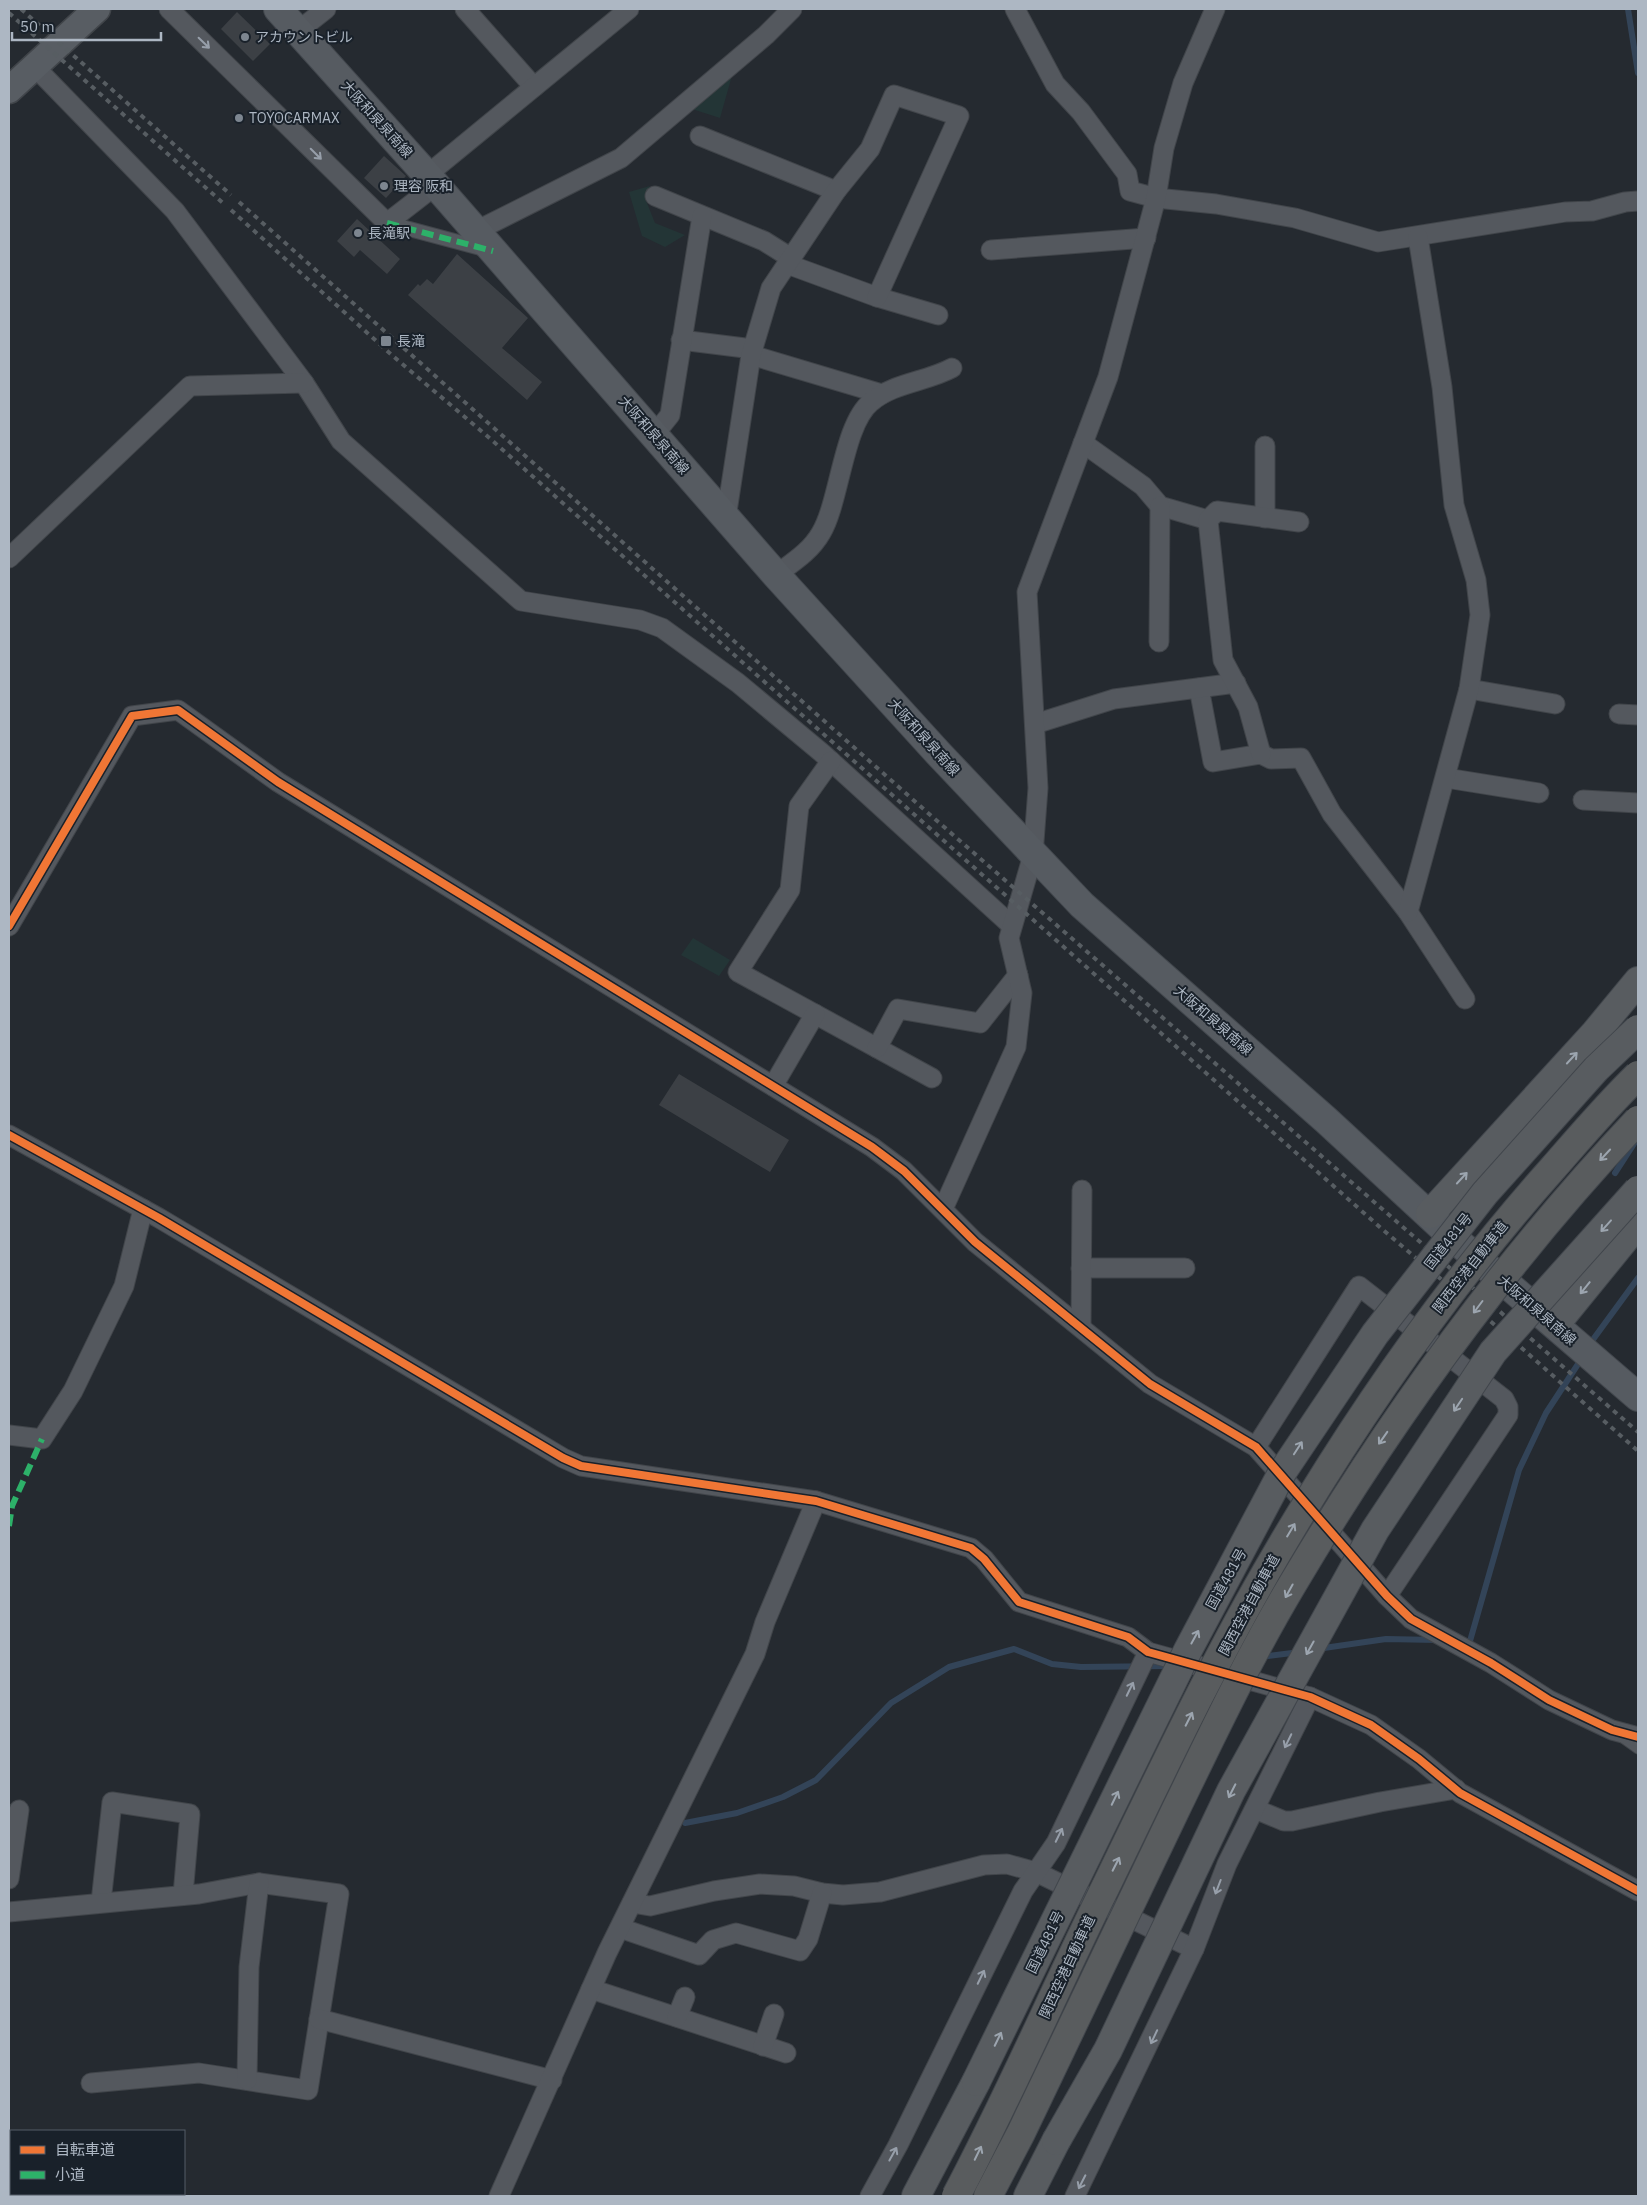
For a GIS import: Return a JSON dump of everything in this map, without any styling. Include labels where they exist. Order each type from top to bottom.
[{"type":"highway","points":[[1430,1214],[1595,1033],[1638,981]]},
{"type":"highway","name":"国道481号","points":[[916,2196],[976,2082],[1188,1650],[1283,1471],[1376,1334],[1485,1193],[1596,1069],[1638,1029]]},
{"type":"highway","name":"関西空港自動車道","points":[[956,2196],[976,2159],[1105,1886],[1218,1662],[1274,1559],[1322,1478],[1432,1315],[1513,1212],[1618,1094],[1638,1075]]},
{"type":"highway","name":"関西空港自動車道","points":[[988,2196],[1021,2133],[1229,1701],[1291,1587],[1380,1442],[1479,1305],[1582,1180],[1638,1120]]},
{"type":"highway","points":[[1028,2196],[1056,2141],[1108,2050],[1231,1791],[1375,1530],[1493,1352],[1638,1190]]},
{"type":"highway","points":[[1555,1325],[1638,1223]]},
{"type":"main road","points":[[9,90],[97,9]]},
{"type":"main road","name":"大阪和泉泉南線","points":[[278,9],[431,180],[776,575],[1033,855],[1082,905],[1638,1397]]},
{"type":"street","points":[[169,9],[387,223],[484,241],[621,158],[766,35],[792,9]]},
{"type":"street","points":[[298,31],[326,9]]},
{"type":"street","points":[[465,9],[534,87]]},
{"type":"street","points":[[387,223],[431,180],[534,87],[629,9]]},
{"type":"street","points":[[1015,9],[1055,84],[1081,112],[1127,174],[1130,191],[1156,198],[1216,204],[1295,218],[1378,242],[1565,212],[1592,211],[1625,202],[1638,201]]},
{"type":"street","points":[[943,1209],[1016,1048],[1022,993],[1009,938],[1033,855],[1038,788],[1028,592],[1108,378],[1146,238],[1156,198],[1164,148],[1182,83],[1215,9]]},
{"type":"street","points":[[35,67],[175,212],[304,383],[341,441],[521,601],[640,620],[662,628],[738,683],[831,761],[1012,926]]},
{"type":"street","points":[[726,518],[752,352],[771,288],[836,191],[870,149],[894,95],[959,116],[877,297]]},
{"type":"street","points":[[700,136],[836,191]]},
{"type":"street","points":[[655,196],[764,241],[789,261],[877,297],[938,315]]},
{"type":"street","points":[[654,435],[670,415],[702,216]]},
{"type":"street","points":[[1408,912],[1470,689],[1480,615],[1476,580],[1454,505],[1442,387],[1418,237]]},
{"type":"street","points":[[991,250],[1146,238]]},
{"type":"street","points":[[682,340],[752,352],[882,394]]},
{"type":"street","points":[[776,575],[810,550],[822,532],[856,421],[869,403],[882,394],[934,378],[952,368]]},
{"type":"street","points":[[9,558],[190,386],[304,383]]},
{"type":"street","points":[[1083,443],[1143,486],[1160,506],[1208,520]]},
{"type":"street","points":[[1265,446],[1265,518]]},
{"type":"street","points":[[1159,642],[1160,506]]},
{"type":"street","points":[[1208,520],[1217,511],[1299,522]]},
{"type":"street","points":[[1208,520],[1223,660],[1248,707],[1260,754]]},
{"type":"street","points":[[1035,724],[1114,699],[1236,683]]},
{"type":"street","points":[[1199,688],[1213,762],[1260,754],[1271,759],[1301,758],[1332,814],[1408,912],[1465,999]]},
{"type":"street","points":[[1470,689],[1555,704]]},
{"type":"street","points":[[9,926],[132,716],[178,710],[278,782],[872,1147],[904,1172],[975,1242],[1150,1384],[1256,1447],[1387,1596],[1410,1619],[1491,1663],[1549,1700],[1612,1730],[1638,1737]]},
{"type":"street","points":[[1620,714],[1638,715]]},
{"type":"street","points":[[831,761],[799,806],[790,890],[738,972],[932,1078]]},
{"type":"street","points":[[1446,778],[1539,793]]},
{"type":"street","points":[[1583,800],[1638,803]]},
{"type":"street","points":[[877,1048],[898,1009],[980,1023],[1018,975]]},
{"type":"street","points":[[773,1086],[814,1014]]},
{"type":"street","points":[[9,1135],[143,1209],[580,1466],[816,1501],[971,1548],[984,1559],[1019,1602],[1128,1637],[1148,1652],[1310,1697],[1371,1725],[1419,1759],[1456,1789],[1638,1891]]},
{"type":"street","points":[[1081,1327],[1082,1190]]},
{"type":"street","points":[[9,1435],[42,1439],[73,1391],[124,1286],[143,1209]]},
{"type":"street","points":[[1081,1268],[1185,1268]]},
{"type":"street","points":[[1256,1447],[1359,1286],[1504,1399],[1508,1407],[1508,1415],[1387,1596]]},
{"type":"street","points":[[499,2196],[591,1989],[755,1654],[765,1622],[816,1501]]},
{"type":"street","points":[[870,2196],[898,2145],[1023,1891],[1056,1842],[1148,1652]]},
{"type":"street","points":[[1075,2196],[1194,1949],[1227,1864],[1310,1697]]},
{"type":"street","points":[[1255,1809],[1284,1821],[1292,1822],[1389,1800],[1456,1789]]},
{"type":"street","points":[[101,1902],[112,1802],[190,1814],[183,1895]]},
{"type":"street","points":[[9,1880],[19,1810]]},
{"type":"street","points":[[632,1903],[650,1906],[714,1891],[760,1884],[794,1886],[822,1894],[843,1895],[880,1892],[984,1866],[1007,1864],[1036,1872],[1194,1949]]},
{"type":"street","points":[[247,2080],[249,1967],[260,1883]]},
{"type":"street","points":[[9,1912],[183,1895],[260,1883],[339,1894],[308,2090],[199,2073],[91,2083]]},
{"type":"street","points":[[620,1928],[699,1955],[704,1952],[713,1940],[736,1933],[800,1951],[808,1939],[822,1894]]},
{"type":"street","points":[[591,1989],[786,2053]]},
{"type":"street","points":[[677,2018],[685,1997]]},
{"type":"street","points":[[763,2046],[774,2014]]},
{"type":"street","points":[[319,2019],[552,2080]]},
{"type":"lane","points":[[1612,1730],[1638,1749]]},
{"type":"shaded area","points":[[733,72],[720,118],[692,109]]},
{"type":"shaded area","points":[[650,186],[645,198],[655,223],[685,235],[665,247],[642,236],[629,192]]},
{"type":"shaded area","points":[[693,938],[730,960],[719,976],[681,955]]},
{"type":"building","name":"アカウントビル","points":[[237,12],[270,44],[253,61],[221,29]]},
{"type":"building","points":[[384,156],[406,176],[386,198],[364,178]]},
{"type":"building","name":"長滝駅","points":[[357,219],[400,259],[387,274],[360,250],[354,257],[337,241]]},
{"type":"building","points":[[457,254],[528,318],[502,348],[542,382],[527,400],[408,295],[418,284],[420,286],[427,279],[433,284]]},
{"type":"building","points":[[679,1074],[789,1140],[770,1172],[659,1105]]},
{"type":"waterway","points":[[1628,9],[1638,73]]},
{"type":"waterway","points":[[1615,1173],[1635,1142]]},
{"type":"waterway","points":[[1589,1345],[1638,1278]]},
{"type":"waterway","points":[[1462,1641],[1470,1641],[1519,1470],[1546,1413],[1582,1358]]},
{"type":"waterway","points":[[1317,1649],[1386,1639],[1437,1640]]},
{"type":"waterway","points":[[685,1823],[737,1813],[783,1797],[816,1780],[891,1703],[949,1667],[1014,1649],[1052,1664],[1081,1667],[1168,1666]]},
{"type":"waterway","points":[[1260,1657],[1300,1652]]},
{"type":"railway","points":[[21,9],[231,195]]},
{"type":"railway","points":[[9,13],[223,203]]},
{"type":"railway","points":[[239,202],[928,813],[1638,1432]]},
{"type":"railway","points":[[231,210],[394,357],[486,435],[1382,1229],[1516,1343],[1638,1451]]},
{"type":"marked path","points":[[387,223],[493,251]]},
{"type":"marked path","points":[[9,1526],[12,1506],[42,1439]]},
{"type":"cycle path","points":[[9,926],[132,716],[178,710],[278,782],[872,1147],[904,1171],[975,1242],[1150,1384],[1256,1447],[1387,1596],[1411,1619],[1491,1663],[1549,1700],[1612,1730],[1638,1737]]},
{"type":"cycle path","points":[[9,1135],[159,1218],[563,1458],[581,1466],[816,1501],[971,1548],[984,1559],[1019,1602],[1128,1637],[1148,1652],[1310,1697],[1371,1725],[1419,1759],[1460,1793],[1638,1891]]},
{"type":"place","name":"アカウントビル","points":[[245,37]]},
{"type":"place","name":"TOYOCARMAX","points":[[239,118]]},
{"type":"place","name":"理容 阪和","points":[[384,186]]},
{"type":"place","name":"長滝駅","points":[[358,233]]},
{"type":"place","name":"長滝","points":[[386,341]]}]
